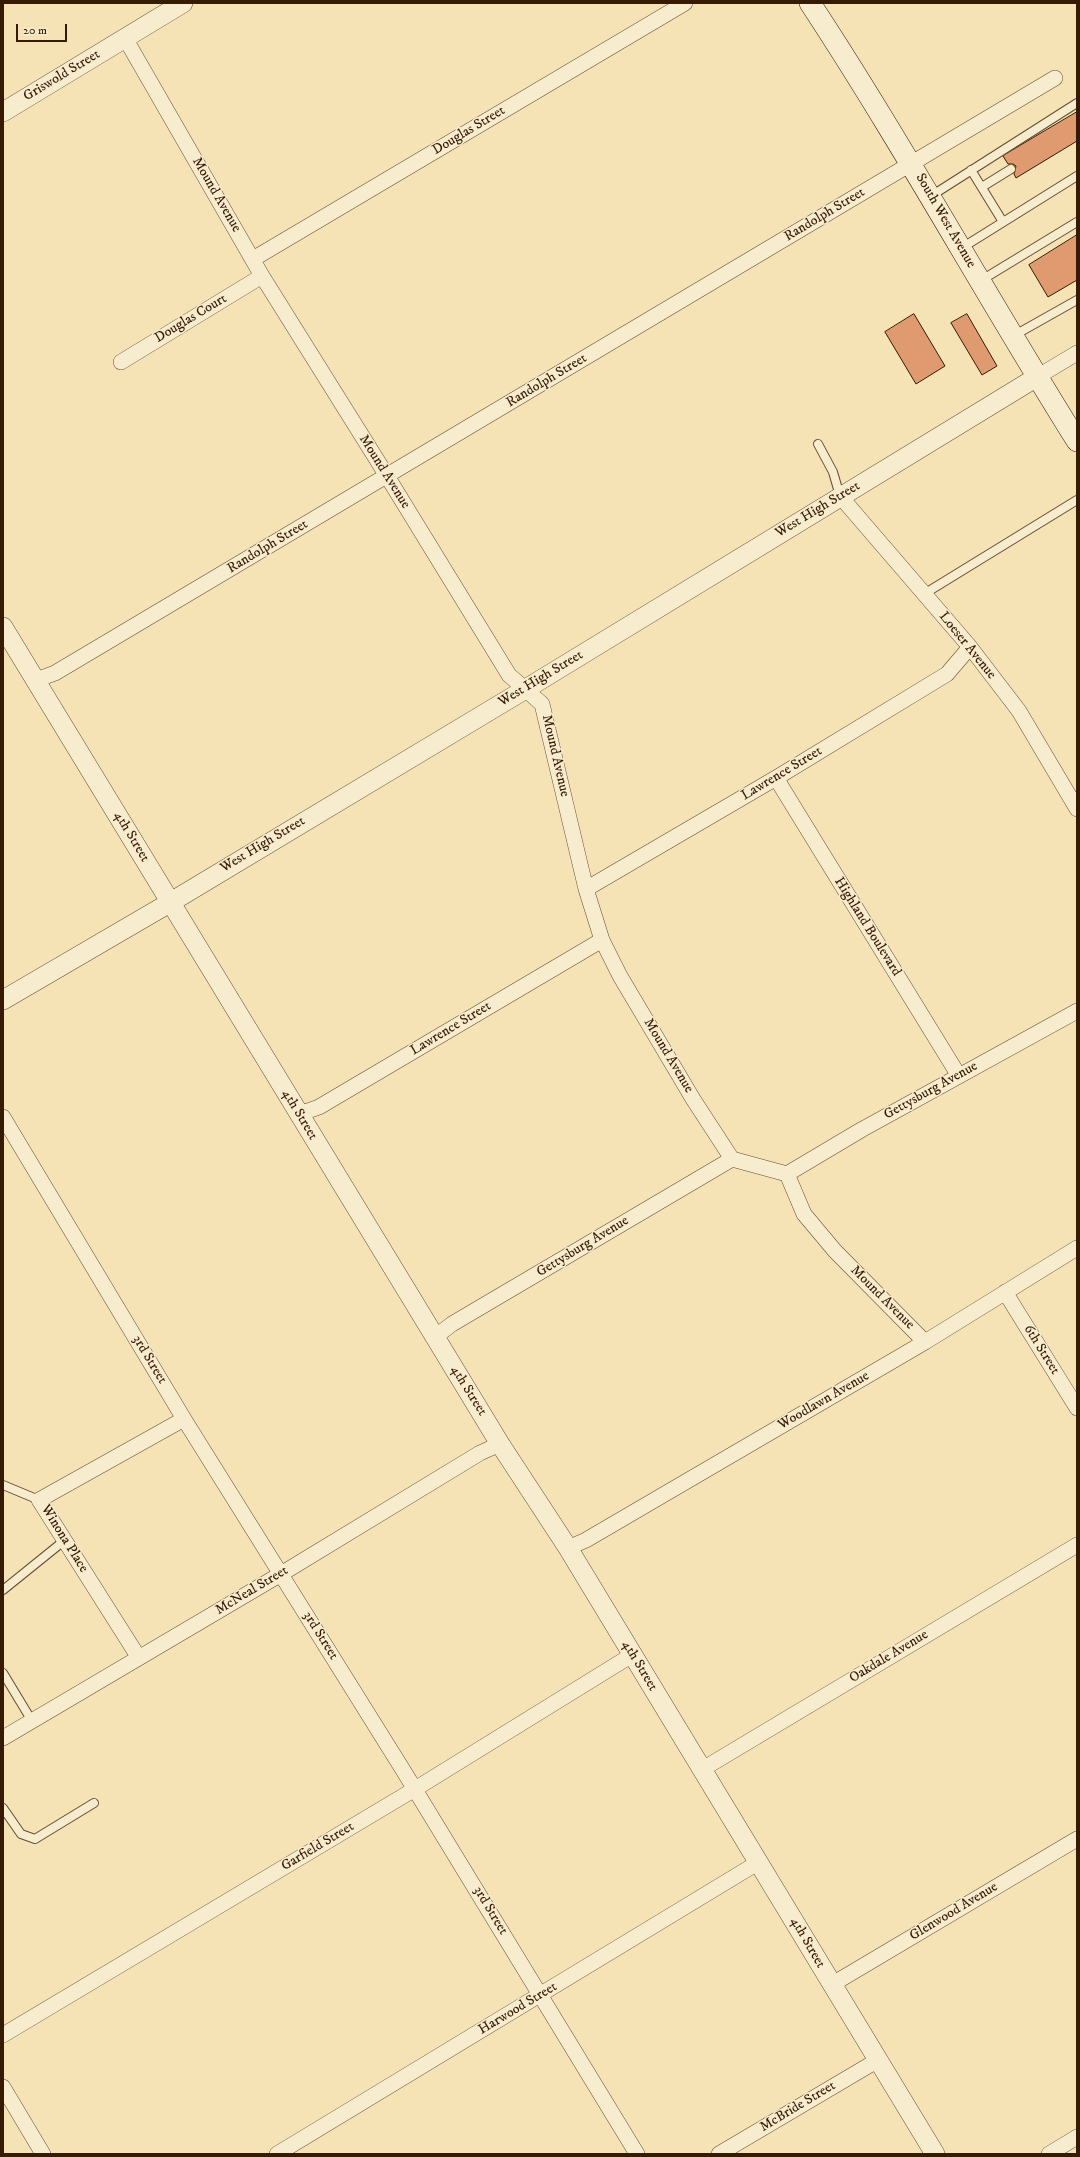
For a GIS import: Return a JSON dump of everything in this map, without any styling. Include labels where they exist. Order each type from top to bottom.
[{"type":"main road","name":"South West Avenue","points":[[810,3],[912,164],[979,282],[1077,441]]},
{"type":"street","name":"Griswold Street","points":[[3,112],[183,3]]},
{"type":"street","name":"Douglas Street","points":[[253,259],[685,3]]},
{"type":"street","name":"Mound Avenue","points":[[125,38],[262,276],[509,675],[524,690],[542,704],[586,889],[602,940],[624,983],[693,1098],[732,1159]]},
{"type":"street","name":"Randolph Street","points":[[36,680],[55,673],[1056,78]]},
{"type":"street","name":"Douglas Court","points":[[121,362],[262,276]]},
{"type":"street","name":"West High Street","points":[[3,1000],[171,902],[524,690],[840,496],[1077,353]]},
{"type":"street","name":"Loeser Avenue","points":[[840,496],[970,647],[1019,711],[1077,809]]},
{"type":"street","name":"4th Street","points":[[3,626],[434,1337],[500,1444],[568,1548],[934,2154]]},
{"type":"street","name":"Lawrence Street","points":[[586,889],[776,778],[946,674],[970,647]]},
{"type":"street","name":"Highland Boulevard","points":[[776,778],[959,1076]]},
{"type":"street","name":"Lawrence Street","points":[[298,1114],[319,1107],[602,940]]},
{"type":"street","name":"Gettysburg Avenue","points":[[787,1174],[861,1130],[1077,1011]]},
{"type":"street","name":"3rd Street","points":[[3,1117],[184,1419],[415,1789],[637,2154]]},
{"type":"street","name":"Gettysburg Avenue","points":[[434,1337],[452,1324],[732,1159]]},
{"type":"street","points":[[732,1159],[787,1174]]},
{"type":"street","name":"Mound Avenue","points":[[787,1174],[804,1214],[835,1251],[925,1342]]},
{"type":"street","name":"Woodlawn Avenue","points":[[568,1548],[586,1540],[925,1342],[1077,1248]]},
{"type":"street","name":"6th Street","points":[[1005,1292],[1077,1408]]},
{"type":"street","name":"Winona Place","points":[[139,1658],[39,1500],[184,1419]]},
{"type":"street","name":"McNeal Street","points":[[3,1738],[281,1574],[480,1453],[500,1444]]},
{"type":"street","name":"Oakdale Avenue","points":[[701,1770],[1077,1545]]},
{"type":"street","name":"Garfield Street","points":[[3,2035],[415,1789],[632,1655]]},
{"type":"street","name":"Glenwood Avenue","points":[[831,1985],[1077,1839]]},
{"type":"street","name":"Harwood Street","points":[[277,2154],[541,1996],[759,1862]]},
{"type":"street","name":"McBride Street","points":[[719,2154],[878,2060]]},
{"type":"street","points":[[3,2087],[43,2154]]},
{"type":"street","points":[[1049,2154],[1077,2137]]},
{"type":"lane","points":[[930,196],[1077,103]]},
{"type":"lane","points":[[982,187],[1011,169]]},
{"type":"lane","points":[[971,170],[1003,222]]},
{"type":"lane","points":[[960,249],[1077,176]]},
{"type":"lane","points":[[979,282],[1077,222]]},
{"type":"lane","points":[[1013,337],[1077,300]]},
{"type":"lane","points":[[818,444],[833,472],[840,496]]},
{"type":"lane","points":[[924,594],[1077,500]]},
{"type":"lane","points":[[3,1485],[39,1500]]},
{"type":"lane","points":[[3,1590],[65,1540]]},
{"type":"lane","points":[[3,1673],[32,1721]]},
{"type":"lane","points":[[3,1808],[20,1834],[35,1840],[94,1803]]},
{"type":"building","points":[[1077,112],[1077,141],[1016,178],[1014,174],[1016,166],[1013,164],[1008,164],[1003,156]]},
{"type":"building","points":[[1077,235],[1077,280],[1048,297],[1029,265]]},
{"type":"building","points":[[914,314],[945,366],[916,384],[885,332]]},
{"type":"building","points":[[967,314],[997,366],[982,375],[951,323]]}]
